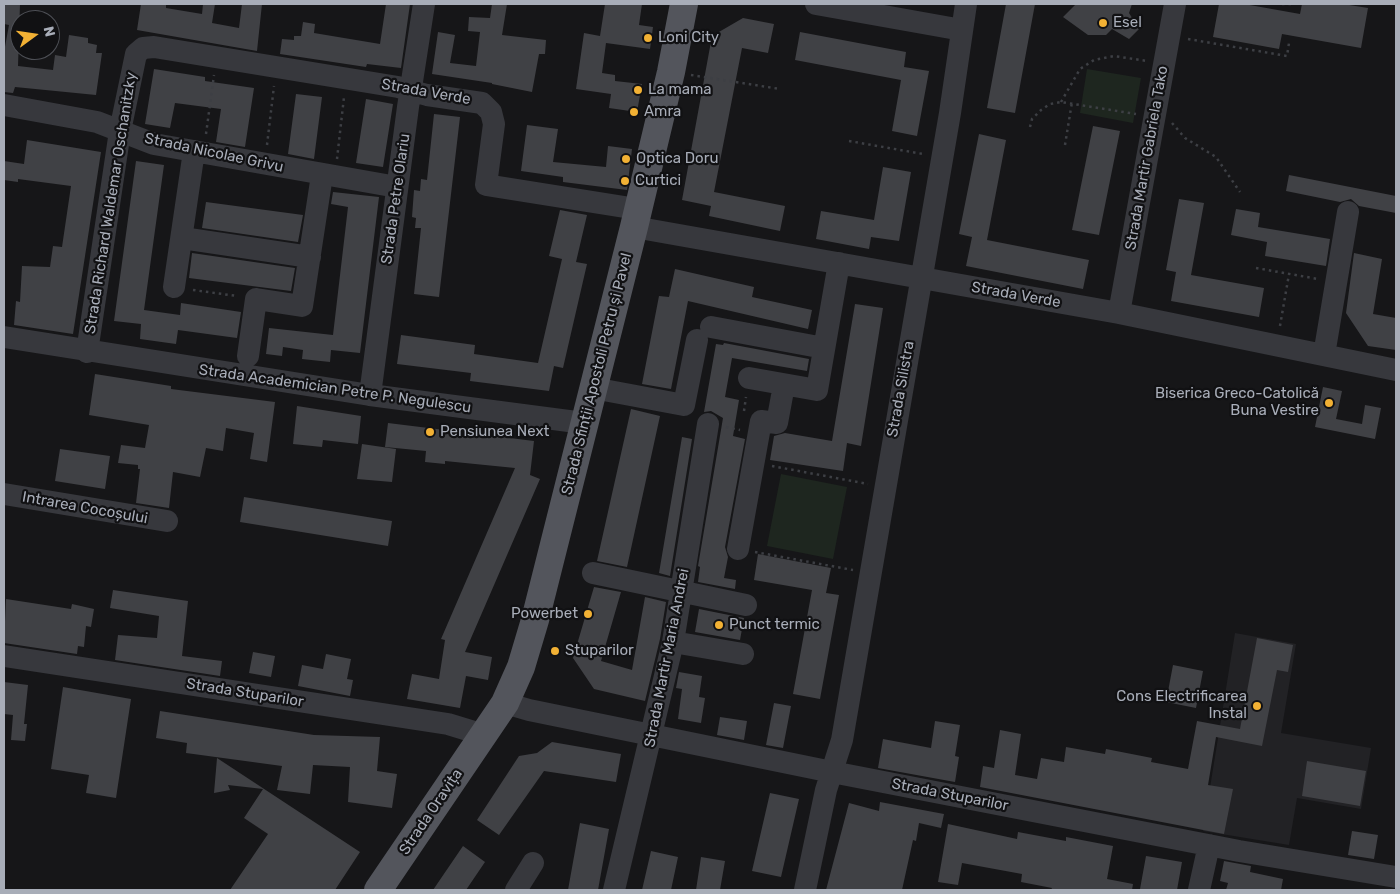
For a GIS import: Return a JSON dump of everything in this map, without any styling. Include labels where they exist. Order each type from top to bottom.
[{"type":"main road","name":"Strada Sfinții Apostoli Petru și Pavel","points":[[484,735],[505,703],[521,668],[535,620],[671,72],[684,4]]},
{"type":"main road","name":"Strada Oravița","points":[[378,890],[484,735]]},
{"type":"street","name":"Strada Petre Olariu","points":[[370,395],[410,90],[424,4]]},
{"type":"street","points":[[816,4],[962,30]]},
{"type":"street","name":"Strada Silistra","points":[[805,890],[826,790],[842,740],[942,157],[966,4]]},
{"type":"street","name":"Strada Martir Gabriela Tako","points":[[1119,313],[1175,4]]},
{"type":"street","name":"Strada Verde","points":[[136,54],[143,48],[154,47],[347,78],[427,95],[482,102],[491,112],[494,124],[486,185],[839,263],[1119,313],[1396,370]]},
{"type":"street","name":"Strada Richard Waldemar Oschanitzky","points":[[87,352],[120,131],[136,54]]},
{"type":"street","name":"Strada Nicolae Grivu","points":[[4,105],[97,122],[154,144],[397,187]]},
{"type":"street","points":[[174,287],[199,152]]},
{"type":"street","points":[[248,356],[256,299],[302,306],[310,257],[328,176]]},
{"type":"street","points":[[1324,355],[1348,212]]},
{"type":"street","points":[[182,238],[310,257]]},
{"type":"street","points":[[750,378],[816,390],[839,263]]},
{"type":"street","points":[[593,388],[684,405],[704,333],[824,348]]},
{"type":"street","name":"Strada Academician Petre P. Negulescu","points":[[4,337],[87,352],[370,395],[584,423]]},
{"type":"street","points":[[738,549],[761,420],[777,423],[784,385]]},
{"type":"street","name":"Strada Martir Maria Andrei","points":[[614,890],[674,642],[708,424]]},
{"type":"street","name":"Intrarea Cocoșului","points":[[4,494],[167,521]]},
{"type":"street","points":[[593,574],[746,605]]},
{"type":"street","points":[[674,642],[743,654]]},
{"type":"street","name":"Strada Stuparilor","points":[[4,656],[448,724],[484,735]]},
{"type":"street","name":"Strada Stuparilor","points":[[505,703],[529,710],[832,772],[1209,845],[1396,877]]},
{"type":"street","points":[[1199,890],[1209,845]]},
{"type":"street","points":[[516,890],[533,863]]},
{"type":"path","points":[[1282,4],[1292,4]]},
{"type":"path","points":[[1169,36],[1287,56],[1289,43]]},
{"type":"path","points":[[1061,102],[1080,69],[1094,60],[1114,56],[1164,64]]},
{"type":"path","points":[[199,152],[217,58]]},
{"type":"path","points":[[264,164],[277,67]]},
{"type":"path","points":[[671,72],[780,89]]},
{"type":"path","points":[[328,176],[347,78]]},
{"type":"path","points":[[1030,126],[1032,119],[1041,110],[1050,104],[1061,102],[1072,102],[1155,117],[1174,124],[1185,138],[1216,156],[1240,192]]},
{"type":"path","points":[[1064,145],[1072,102]]},
{"type":"path","points":[[849,141],[942,157]]},
{"type":"path","points":[[1256,268],[1337,282]]},
{"type":"path","points":[[1276,345],[1289,274]]},
{"type":"path","points":[[174,287],[256,299]]},
{"type":"path","points":[[744,413],[750,378]]},
{"type":"path","points":[[708,424],[740,430],[742,421]]},
{"type":"path","points":[[753,463],[884,487]]},
{"type":"path","points":[[738,549],[870,573]]},
{"type":"shaded area","points":[[1087,69],[1141,78],[1133,123],[1080,113]]},
{"type":"shaded area","points":[[781,474],[847,487],[833,559],[767,546]]},
{"type":"shaded area","points":[[1235,633],[1296,644],[1281,733],[1371,748],[1361,809],[1297,798],[1289,845],[1203,831]]},
{"type":"building","points":[[4,4],[20,4],[20,10],[10,10],[10,60],[18,60],[18,66],[53,70],[54,60],[60,60],[60,56],[66,57],[69,35],[88,38],[88,43],[97,45],[96,53],[102,53],[96,95],[15,87],[13,93],[4,92],[4,52],[9,25],[4,24]]},
{"type":"building","points":[[141,4],[166,4],[166,8],[202,14],[203,4],[215,4],[212,23],[239,28],[242,4],[262,4],[257,51],[137,30]]},
{"type":"building","points":[[386,4],[410,4],[401,68],[367,64],[366,67],[280,54],[282,39],[294,40],[294,36],[301,36],[303,22],[315,24],[314,33],[380,44]]},
{"type":"building","points":[[492,4],[507,4],[502,35],[546,40],[545,54],[539,54],[532,92],[492,83],[432,74],[438,32],[455,35],[450,63],[476,66],[480,32],[468,31],[469,17],[490,18]]},
{"type":"building","points":[[605,4],[642,4],[639,25],[653,27],[650,49],[606,43],[602,73],[615,75],[615,81],[642,84],[637,112],[609,108],[611,94],[576,89],[584,33],[600,36]]},
{"type":"building","points":[[1006,4],[1035,4],[1015,113],[987,108]]},
{"type":"building","name":"Esel","points":[[1076,4],[1132,4],[1129,13],[1139,29],[1129,39],[1112,29],[1106,35],[1088,35],[1063,17]]},
{"type":"building","points":[[1219,4],[1244,4],[1300,14],[1302,4],[1343,4],[1368,8],[1361,48],[1282,34],[1279,49],[1213,37]]},
{"type":"building","points":[[743,18],[774,24],[768,53],[742,48],[714,192],[785,206],[780,231],[709,216],[711,206],[682,200],[712,36]]},
{"type":"building","points":[[800,32],[906,52],[904,67],[929,71],[917,136],[892,131],[901,80],[795,60]]},
{"type":"building","points":[[154,69],[205,77],[205,81],[254,88],[245,147],[216,142],[221,109],[175,103],[170,128],[145,124]]},
{"type":"building","points":[[296,94],[322,97],[314,159],[288,154]]},
{"type":"building","points":[[366,99],[393,104],[383,167],[356,163]]},
{"type":"building","points":[[434,114],[460,117],[439,297],[414,294],[421,228],[415,228],[416,218],[412,217],[414,190],[420,191],[421,179],[427,180]]},
{"type":"building","points":[[527,125],[558,129],[553,162],[606,167],[608,146],[632,149],[627,190],[563,182],[563,177],[521,171]]},
{"type":"building","points":[[1093,126],[1120,131],[1099,235],[1072,230]]},
{"type":"building","points":[[979,134],[1006,140],[987,240],[1089,260],[1083,289],[966,266],[972,237],[959,234]]},
{"type":"building","points":[[27,140],[101,152],[73,334],[14,325],[16,301],[20,302],[22,266],[50,267],[53,246],[62,247],[71,186],[18,179],[18,182],[4,180],[4,161],[24,164]]},
{"type":"building","points":[[136,161],[164,165],[144,310],[180,315],[181,303],[241,312],[237,338],[178,330],[176,344],[140,339],[141,324],[114,321]]},
{"type":"building","points":[[883,167],[911,172],[899,241],[871,237],[869,249],[816,239],[821,211],[874,220]]},
{"type":"building","points":[[1289,175],[1396,196],[1396,213],[1359,206],[1351,199],[1340,202],[1286,191]]},
{"type":"building","points":[[333,192],[379,197],[360,353],[331,350],[330,362],[302,359],[303,350],[283,347],[282,356],[266,354],[269,328],[333,335],[348,207],[331,204]]},
{"type":"building","points":[[1179,199],[1204,203],[1191,275],[1264,288],[1259,317],[1171,301],[1176,272],[1166,270]]},
{"type":"building","points":[[206,202],[303,215],[298,242],[202,228]]},
{"type":"building","points":[[1236,209],[1260,213],[1258,227],[1330,239],[1326,266],[1265,256],[1267,242],[1231,235]]},
{"type":"building","points":[[560,210],[587,215],[576,262],[587,264],[563,368],[554,366],[549,391],[470,381],[471,373],[397,364],[401,335],[475,345],[474,354],[538,363],[562,259],[549,256]]},
{"type":"building","points":[[192,253],[295,268],[291,291],[189,278]]},
{"type":"building","points":[[1354,253],[1382,259],[1373,314],[1396,318],[1396,350],[1368,346],[1346,313]]},
{"type":"building","points":[[675,269],[754,287],[752,297],[812,310],[808,329],[688,301],[671,389],[642,384],[659,296],[669,297]]},
{"type":"building","points":[[855,304],[883,308],[861,446],[847,443],[843,471],[770,460],[774,436],[785,433],[832,441]]},
{"type":"building","points":[[724,343],[809,359],[807,371],[732,358],[725,397],[739,400],[733,436],[745,439],[725,547],[728,557],[724,578],[736,580],[735,589],[698,582],[700,567],[698,566],[723,418],[711,411],[704,412],[716,344],[723,345]]},
{"type":"building","points":[[95,374],[171,386],[171,389],[275,402],[267,462],[250,459],[254,433],[226,428],[223,451],[206,448],[200,477],[173,472],[169,508],[136,503],[140,469],[138,469],[138,465],[118,463],[121,445],[145,448],[149,425],[89,415]]},
{"type":"building","points":[[1323,387],[1342,391],[1336,419],[1362,424],[1365,405],[1381,408],[1375,439],[1315,427]]},
{"type":"building","points":[[297,406],[361,416],[358,444],[323,440],[322,447],[293,444]]},
{"type":"building","points":[[631,409],[660,416],[627,567],[597,561]]},
{"type":"building","points":[[388,423],[534,441],[530,475],[540,479],[465,652],[492,657],[488,680],[466,676],[460,708],[407,699],[412,674],[439,679],[445,640],[441,639],[515,468],[445,461],[445,464],[425,462],[426,451],[385,447]]},
{"type":"building","points":[[682,437],[692,439],[670,576],[659,573]]},
{"type":"building","points":[[362,444],[396,449],[392,482],[357,479]]},
{"type":"building","points":[[60,449],[110,456],[105,489],[55,481]]},
{"type":"building","points":[[244,497],[392,521],[388,546],[240,522]]},
{"type":"building","points":[[758,554],[831,568],[826,593],[839,595],[820,699],[793,694],[812,590],[754,580]]},
{"type":"building","points":[[594,587],[621,592],[601,661],[632,670],[645,597],[666,602],[660,639],[645,701],[594,689],[573,658]]},
{"type":"building","points":[[113,590],[188,601],[182,656],[222,661],[220,676],[115,660],[118,635],[157,638],[159,616],[110,608]]},
{"type":"building","points":[[6,599],[71,609],[72,604],[94,609],[91,627],[86,626],[84,647],[78,646],[77,654],[4,643]]},
{"type":"building","name":"Punct termic","points":[[699,609],[744,618],[740,640],[695,632]]},
{"type":"building","points":[[1257,638],[1293,645],[1288,672],[1277,670],[1262,746],[1216,737],[1208,785],[1233,789],[1224,834],[980,787],[983,766],[994,768],[1000,730],[1021,734],[1015,775],[1037,779],[1041,758],[1064,762],[1066,747],[1105,754],[1106,749],[1152,758],[1151,762],[1188,769],[1197,721],[1240,729]]},
{"type":"building","points":[[253,652],[275,656],[271,677],[249,673]]},
{"type":"building","points":[[326,654],[351,659],[347,679],[353,680],[350,696],[298,686],[302,665],[323,669]]},
{"type":"building","points":[[1173,665],[1203,671],[1196,708],[1166,702]]},
{"type":"building","points":[[679,672],[702,676],[699,697],[705,698],[701,723],[678,719],[682,689],[676,688]]},
{"type":"building","points":[[4,682],[28,685],[24,724],[27,724],[25,741],[11,740],[13,715],[4,714]]},
{"type":"building","points":[[63,687],[131,699],[116,798],[86,793],[89,775],[51,769]]},
{"type":"building","points":[[774,703],[791,706],[783,748],[766,745]]},
{"type":"building","points":[[160,711],[314,735],[380,737],[377,771],[397,774],[392,808],[348,802],[350,767],[313,765],[310,794],[277,790],[282,766],[186,753],[187,743],[156,738]]},
{"type":"building","points":[[720,717],[747,721],[744,740],[717,735]]},
{"type":"building","points":[[935,721],[960,725],[955,756],[959,757],[955,782],[878,768],[883,739],[931,748]]},
{"type":"building","points":[[552,742],[621,754],[616,782],[544,771],[499,835],[477,820],[519,756],[537,753]]},
{"type":"building","points":[[217,758],[360,852],[335,890],[230,890],[268,834],[244,818],[263,789],[228,785],[230,790],[214,793]]},
{"type":"building","points":[[1307,761],[1366,771],[1360,806],[1302,796]]},
{"type":"building","points":[[770,793],[799,799],[781,877],[752,871]]},
{"type":"building","points":[[880,802],[944,814],[941,828],[919,823],[916,841],[913,840],[902,890],[826,890],[849,803],[879,811]]},
{"type":"building","points":[[580,823],[609,829],[598,890],[568,890]]},
{"type":"building","points":[[948,824],[1017,839],[1018,832],[1066,841],[1066,837],[1113,846],[1107,879],[1133,884],[1132,890],[1051,890],[1052,888],[1021,882],[1022,874],[962,863],[958,885],[938,882]]},
{"type":"building","points":[[1352,831],[1378,835],[1374,859],[1348,855]]},
{"type":"building","points":[[463,846],[485,862],[466,890],[433,890]]},
{"type":"building","points":[[651,851],[678,857],[671,890],[642,890]]},
{"type":"building","points":[[1146,856],[1182,862],[1177,890],[1140,889]]},
{"type":"building","points":[[701,857],[725,861],[720,890],[696,890]]},
{"type":"building","points":[[1224,861],[1251,866],[1250,872],[1283,879],[1281,890],[1226,890],[1228,883],[1220,881]]},
{"type":"place","name":"Esel","points":[[1103,23]]},
{"type":"place","name":"Loni City","points":[[648,38]]},
{"type":"place","name":"La mama","points":[[638,90]]},
{"type":"place","name":"Amra","points":[[634,112]]},
{"type":"place","name":"Optica Doru","points":[[626,159]]},
{"type":"place","name":"Curtici","points":[[625,181]]},
{"type":"place","name":"Biserica Greco-Catolică Buna Vestire","points":[[1329,403]]},
{"type":"place","name":"Pensiunea Next","points":[[430,432]]},
{"type":"place","name":"Powerbet","points":[[588,614]]},
{"type":"place","name":"Punct termic","points":[[719,625]]},
{"type":"place","name":"Stuparilor","points":[[555,651]]},
{"type":"place","name":"Cons Electrificarea Instal","points":[[1257,706]]}]
